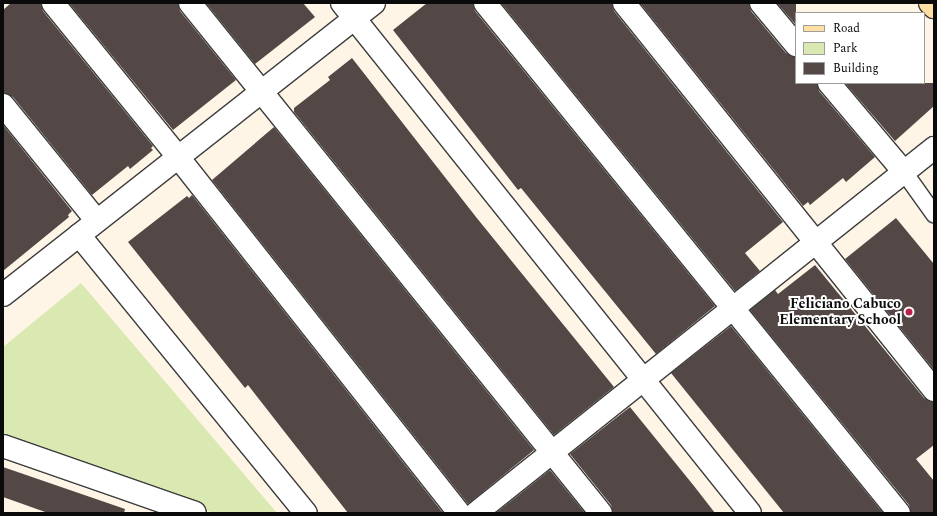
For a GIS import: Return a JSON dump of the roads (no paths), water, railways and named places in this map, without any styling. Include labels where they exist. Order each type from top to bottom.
[{"type":"street","points":[[53,3],[178,157],[459,513]]},
{"type":"street","points":[[190,3],[601,513]]},
{"type":"street","points":[[6,287],[79,235],[262,92],[348,11],[374,3]]},
{"type":"street","points":[[485,3],[898,513]]},
{"type":"street","points":[[624,3],[934,390]]},
{"type":"street","points":[[761,3],[795,43]]},
{"type":"street","points":[[930,3],[934,7]]},
{"type":"street","points":[[348,11],[750,513]]},
{"type":"street","points":[[830,84],[904,172]]},
{"type":"street","points":[[3,105],[97,221]]},
{"type":"street","points":[[476,513],[934,148]]},
{"type":"street","points":[[79,235],[304,512]]},
{"type":"street","points":[[3,446],[195,513]]},
{"type":"lane","points":[[904,172],[934,214]]},
{"type":"place","name":"Feliciano Cabuco Elementary School","points":[[909,312]]}]
